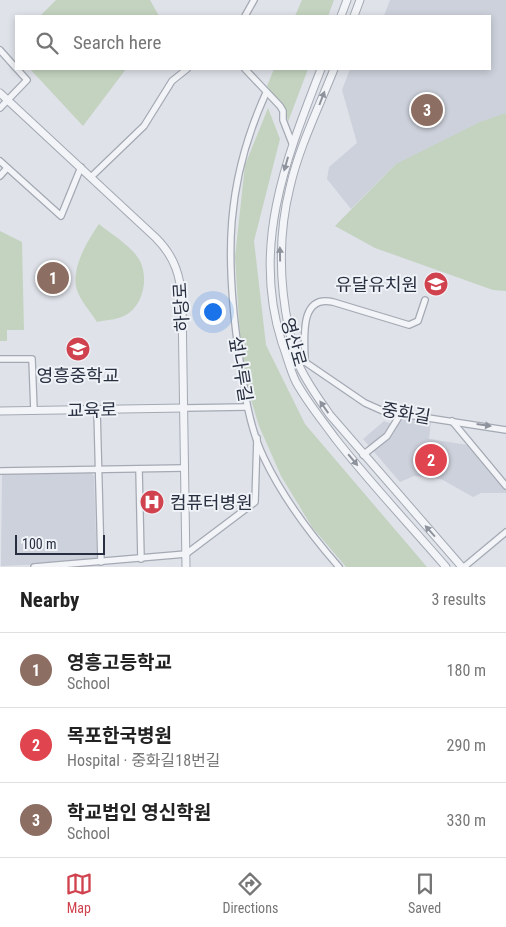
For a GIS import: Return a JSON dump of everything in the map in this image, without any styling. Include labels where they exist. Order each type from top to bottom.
[{"type":"street","points":[[246,15],[254,0]]},
{"type":"street","points":[[341,15],[347,0]]},
{"type":"street","points":[[354,15],[360,0]]},
{"type":"street","points":[[0,50],[15,66]]},
{"type":"street","points":[[0,108],[27,80],[19,70]]},
{"type":"street","points":[[91,177],[144,126],[172,81],[186,70]]},
{"type":"street","points":[[246,70],[283,111],[283,120],[292,143]]},
{"type":"street","name":"영산로","points":[[321,70],[292,143],[273,216],[269,247],[272,306],[296,381],[322,421],[352,460],[446,567]]},
{"type":"street","name":"영산로","points":[[334,70],[290,185],[280,246],[284,305],[297,361],[330,415],[363,456],[463,567]]},
{"type":"street","name":"섶나루길","points":[[266,93],[244,148],[233,203],[230,233],[232,306],[246,407],[263,457],[290,501],[339,567]]},
{"type":"street","name":"하당로","points":[[0,94],[163,245],[178,270],[182,291],[186,567]]},
{"type":"street","points":[[0,161],[61,216],[81,167]]},
{"type":"street","points":[[0,176],[7,168]]},
{"type":"street","points":[[305,362],[306,322],[312,306],[320,301],[333,302],[409,326],[418,321],[425,300]]},
{"type":"street","points":[[0,359],[32,359],[34,411]]},
{"type":"street","name":"중화길","points":[[289,363],[305,362],[365,403],[400,415],[506,430]]},
{"type":"street","points":[[184,408],[246,407]]},
{"type":"street","name":"교육로","points":[[0,412],[184,408]]},
{"type":"street","points":[[97,410],[101,562]]},
{"type":"street","points":[[363,456],[387,436],[400,415]]},
{"type":"street","points":[[452,421],[506,486]]},
{"type":"street","points":[[34,567],[186,554],[255,502],[257,436]]},
{"type":"street","points":[[0,471],[184,468]]},
{"type":"street","points":[[139,469],[141,559]]},
{"type":"street","points":[[463,567],[506,532]]},
{"type":"shaded area","points":[[390,0],[506,0],[506,130],[396,164],[351,209],[327,179],[329,167],[357,143],[342,90],[350,70],[491,70],[491,15],[384,15]]},
{"type":"shaded area","points":[[396,416],[431,422],[429,439],[468,445],[506,490],[506,493],[481,493],[473,497],[441,479],[414,476],[400,482],[363,439],[384,421],[393,424]]},
{"type":"shaded area","points":[[91,473],[94,476],[97,562],[1,566],[2,474]]},
{"type":"green space","points":[[56,0],[150,0],[158,15],[41,15]]},
{"type":"green space","points":[[302,0],[334,0],[328,15],[295,15]]},
{"type":"green space","points":[[31,70],[125,70],[83,126]]},
{"type":"green space","points":[[274,70],[308,70],[288,122],[286,111],[267,86]]},
{"type":"green space","points":[[268,108],[280,139],[254,241],[266,345],[305,424],[427,567],[346,567],[312,527],[281,476],[259,426],[242,370],[235,257],[245,165]]},
{"type":"green space","points":[[506,113],[506,291],[493,290],[375,248],[335,226],[396,164],[480,122]]},
{"type":"green space","points":[[99,224],[127,245],[140,261],[143,268],[144,284],[140,299],[131,312],[118,318],[97,322],[80,296],[75,279],[82,254]]},
{"type":"green space","points":[[0,231],[22,242],[24,330],[7,330],[7,341],[0,341]]},
{"type":"place","name":"학교법인 영신학원","points":[[427,110]]},
{"type":"place","name":"영흥고등학교","points":[[53,278]]},
{"type":"place","name":"유달유치원","points":[[436,284]]},
{"type":"place","name":"영흥중학교","points":[[78,349]]},
{"type":"place","name":"목포한국병원","points":[[431,460]]},
{"type":"place","name":"컴퓨터병원","points":[[152,502]]}]
